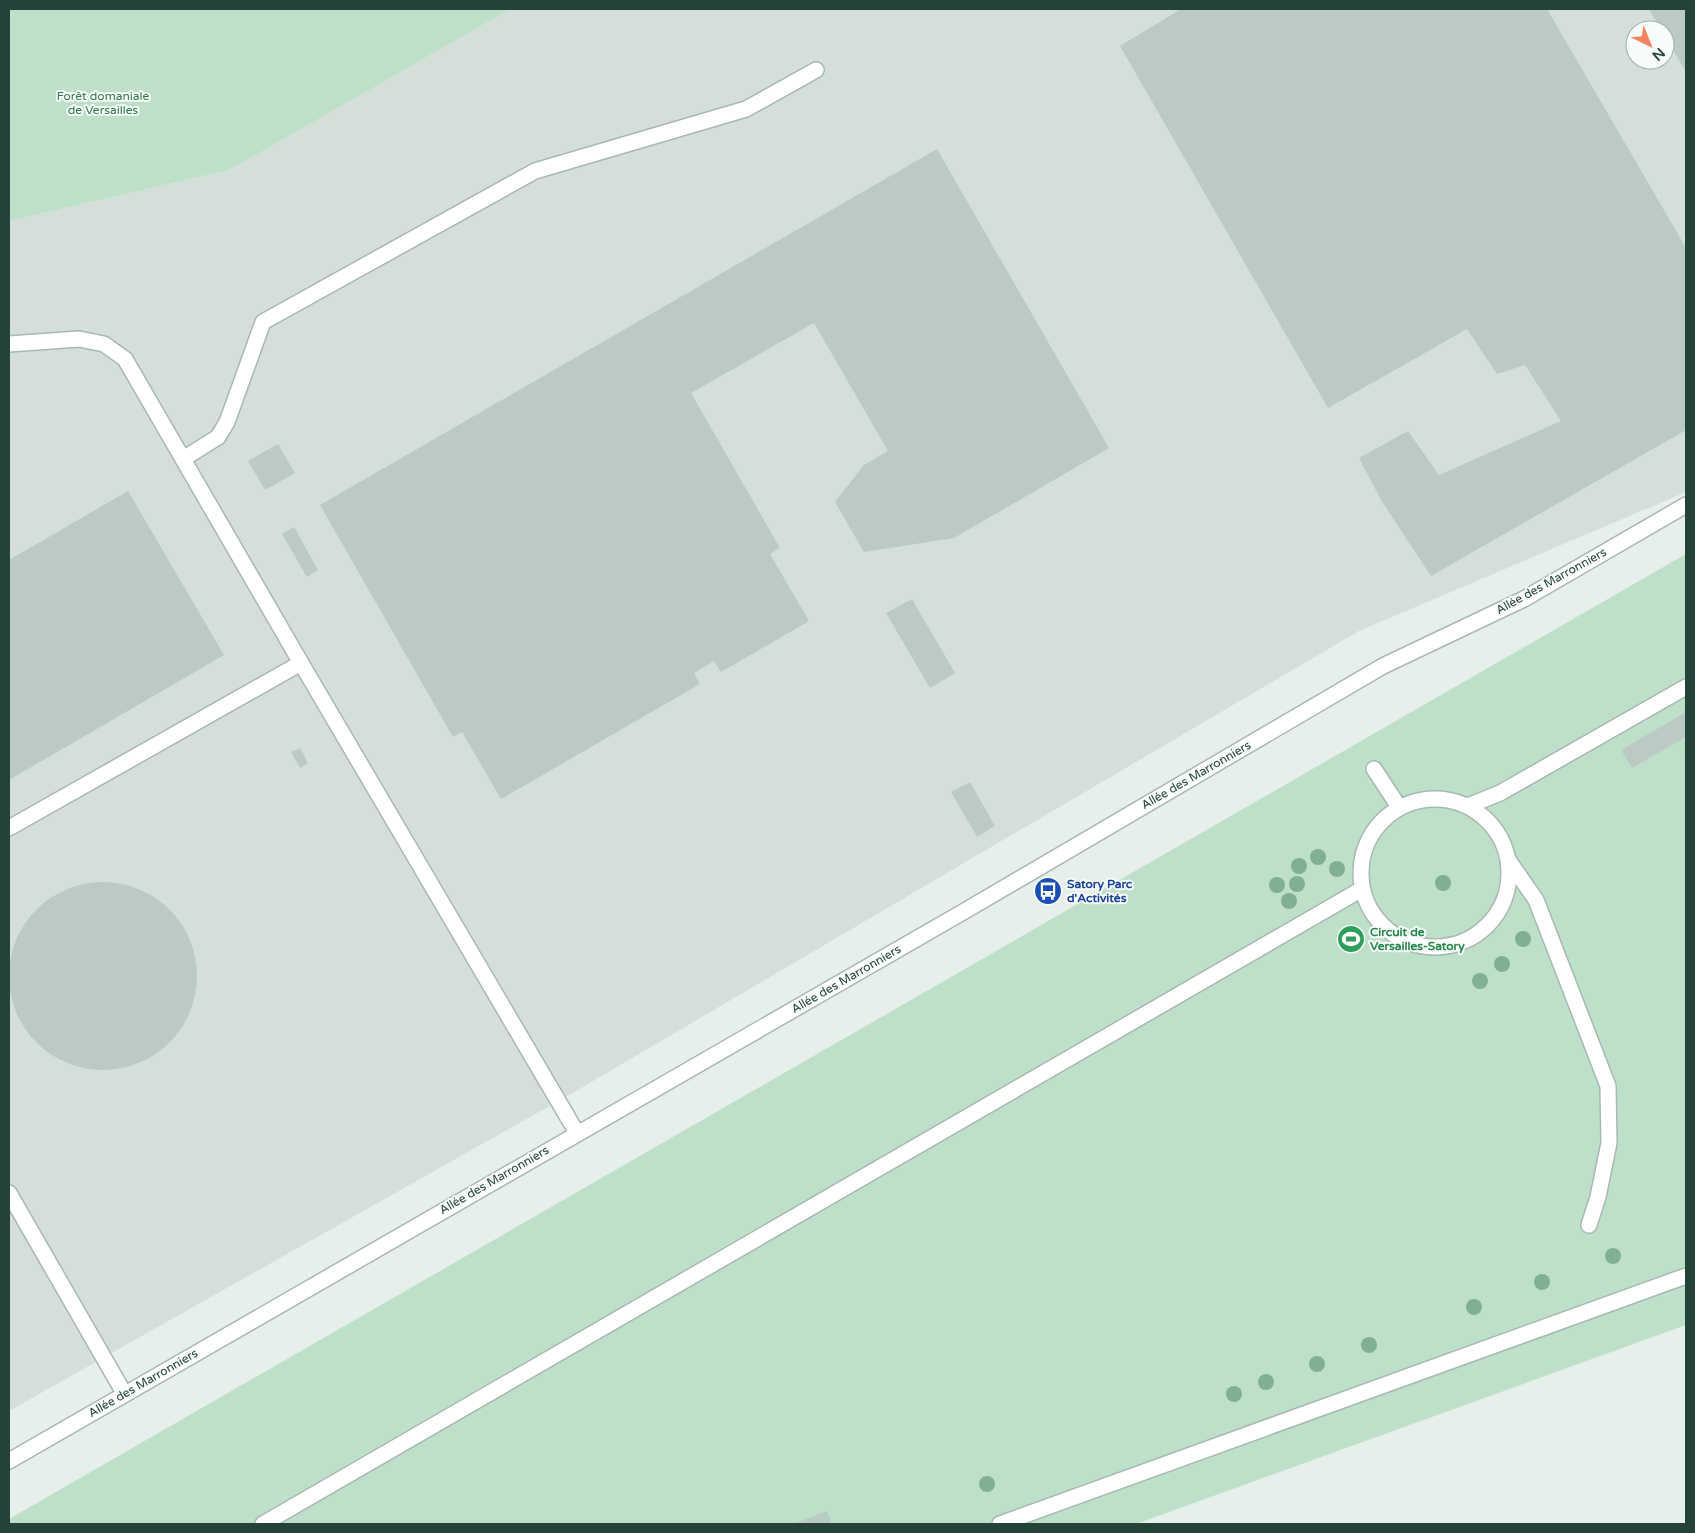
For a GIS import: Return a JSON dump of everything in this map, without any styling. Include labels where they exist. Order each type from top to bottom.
[{"type":"street","points":[[183,459],[218,437],[227,422],[263,322],[535,171],[746,109],[816,70]]},
{"type":"street","points":[[9,344],[79,339],[104,344],[125,359],[577,1133]]},
{"type":"street","name":"Allée des Marronniers","points":[[9,1461],[124,1393],[992,895],[1383,666],[1524,599],[1686,505]]},
{"type":"street","points":[[9,828],[301,663]]},
{"type":"street","points":[[1468,806],[1500,793],[1686,687]]},
{"type":"street","points":[[1374,769],[1399,807]]},
{"type":"street","points":[[1445,798],[1468,806],[1488,819],[1502,838],[1509,861],[1509,886],[1500,910],[1483,930],[1461,943],[1436,948],[1411,943],[1389,931],[1372,912],[1362,889],[1361,865],[1367,842],[1381,822],[1399,807],[1422,799],[1445,798]]},
{"type":"street","points":[[1509,861],[1536,900],[1608,1086],[1609,1143],[1598,1197],[1589,1225]]},
{"type":"street","points":[[263,1524],[1362,889]]},
{"type":"street","points":[[9,1193],[124,1393]]},
{"type":"street","points":[[1000,1524],[1686,1276]]},
{"type":"shaded area","points":[[507,9],[1686,9],[1686,492],[1359,631],[576,1091],[9,1411],[9,221],[229,170]]},
{"type":"green space","name":"Forêt domaniale de Versailles","points":[[9,9],[510,9],[229,170],[9,221]]},
{"type":"green space","name":"Circuit de Versailles-Satory","points":[[1686,554],[1686,1325],[1136,1524],[9,1524],[9,1519]]},
{"type":"building","points":[[1181,9],[1547,9],[1686,248],[1686,430],[1431,576],[1381,500],[1359,458],[1408,431],[1439,475],[1561,421],[1525,365],[1497,374],[1467,329],[1328,408],[1120,46]]},
{"type":"building","points":[[1649,9],[1686,9],[1686,72],[1675,53],[1675,20],[1655,20]]},
{"type":"building","points":[[937,149],[1109,448],[954,538],[864,552],[835,502],[864,465],[888,451],[814,323],[691,393],[780,548],[770,554],[809,621],[721,672],[714,661],[694,673],[700,684],[501,799],[462,732],[453,737],[320,505]]},
{"type":"building","points":[[278,444],[295,473],[265,490],[248,461]]},
{"type":"building","points":[[128,491],[224,655],[9,780],[9,560]]},
{"type":"building","points":[[294,527],[318,570],[307,577],[282,534]]},
{"type":"building","points":[[912,599],[955,673],[930,688],[886,613]]},
{"type":"building","points":[[1686,712],[1686,737],[1632,768],[1621,750]]},
{"type":"building","points":[[300,748],[308,763],[300,768],[291,752]]},
{"type":"building","points":[[970,782],[995,826],[977,837],[951,792]]},
{"type":"building","points":[[94,882],[112,882],[130,886],[147,893],[163,903],[176,916],[190,940],[197,967],[197,985],[190,1012],[176,1036],[163,1049],[147,1059],[130,1066],[112,1070],[94,1070],[76,1066],[59,1059],[43,1049],[30,1036],[20,1020],[13,1003],[9,985],[9,967],[13,949],[20,932],[30,916],[43,903],[59,893],[76,886]]},
{"type":"building","points":[[827,1511],[832,1524],[793,1524]]},
{"type":"place","name":"Satory Parc d'Activités","points":[[1048,891]]},
{"type":"place","name":"Circuit de Versailles-Satory","points":[[1351,939]]}]
